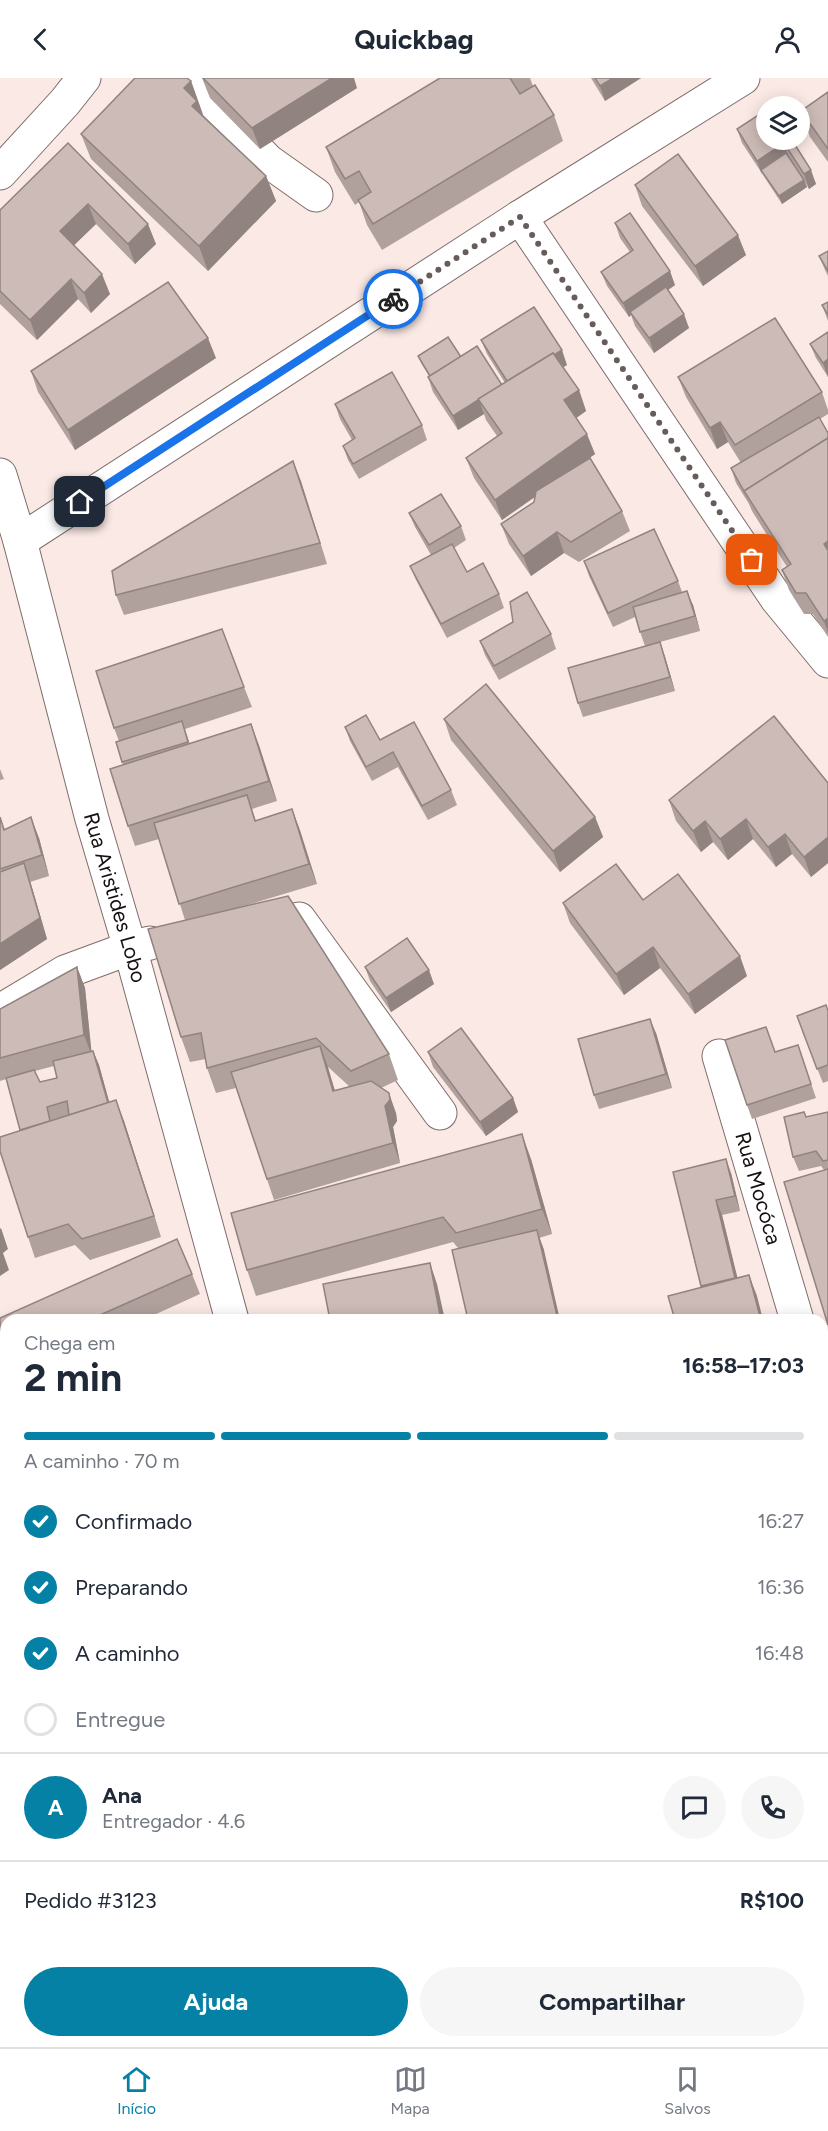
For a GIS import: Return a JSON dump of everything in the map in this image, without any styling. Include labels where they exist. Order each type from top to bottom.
[{"type":"street","points":[[0,173],[84,78]]},
{"type":"street","points":[[187,78],[268,161],[316,195]]},
{"type":"street","points":[[20,541],[520,217],[743,78]]},
{"type":"street","points":[[520,217],[777,599],[828,661]]},
{"type":"street","name":"Rua Aristides Lobo","points":[[0,475],[20,541],[92,819],[130,948],[230,1314]]},
{"type":"street","points":[[268,917],[292,914],[300,919],[440,1113]]},
{"type":"street","points":[[0,1011],[65,972],[130,948],[180,936]]},
{"type":"street","name":"Rua Mocóca","points":[[719,1056],[795,1314]]},
{"type":"building","points":[[135,78],[187,78],[191,81],[184,88],[197,101],[192,106],[266,176],[199,246],[81,134]]},
{"type":"building","points":[[203,78],[332,78],[252,128]]},
{"type":"building","points":[[440,78],[510,78],[520,94],[535,85],[554,115],[373,224],[358,200],[371,192],[359,171],[345,179],[326,147]]},
{"type":"building","points":[[595,78],[613,78],[600,86]]},
{"type":"building","points":[[828,92],[828,149],[810,124],[810,105]]},
{"type":"building","points":[[756,117],[756,150],[774,150],[757,161],[737,129]]},
{"type":"building","points":[[68,143],[148,224],[128,244],[88,204],[60,231],[102,274],[84,293],[71,279],[30,320],[0,291],[0,210]]},
{"type":"building","points":[[789,150],[798,150],[811,170],[804,174]]},
{"type":"building","points":[[786,153],[804,180],[779,196],[761,170]]},
{"type":"building","points":[[678,154],[738,235],[695,266],[635,185]]},
{"type":"building","points":[[630,213],[670,271],[623,303],[601,272],[633,250],[615,223]]},
{"type":"building","points":[[828,251],[828,271],[819,256]]},
{"type":"building","points":[[168,282],[208,338],[68,430],[31,371]]},
{"type":"building","points":[[666,287],[684,314],[649,338],[630,312]]},
{"type":"building","points":[[828,302],[828,315],[822,305]]},
{"type":"building","points":[[534,307],[562,350],[554,355],[553,353],[507,381],[481,340]]},
{"type":"building","points":[[775,318],[822,392],[735,445],[720,422],[710,428],[678,377]]},
{"type":"building","points":[[828,332],[828,359],[823,363],[810,344]]},
{"type":"building","points":[[448,337],[461,357],[430,376],[418,356]]},
{"type":"building","points":[[477,346],[502,385],[453,416],[428,377]]},
{"type":"building","points":[[553,353],[579,390],[564,400],[587,434],[495,500],[466,458],[502,433],[478,399]]},
{"type":"building","points":[[392,372],[422,425],[353,464],[343,446],[355,438],[335,404]]},
{"type":"building","points":[[819,417],[828,433],[828,438],[744,491],[731,468]]},
{"type":"building","points":[[828,438],[828,541],[824,544],[828,551],[828,618],[824,621],[806,593],[796,593],[782,570],[791,564],[744,491]]},
{"type":"building","points":[[590,458],[622,511],[571,542],[557,532],[523,556],[501,524],[534,502],[536,491]]},
{"type":"building","points":[[293,461],[320,543],[116,595],[112,571]]},
{"type":"building","points":[[441,494],[461,526],[429,545],[409,513]]},
{"type":"building","points":[[654,529],[678,581],[608,613],[584,561]]},
{"type":"building","points":[[452,544],[467,572],[483,563],[499,594],[441,624],[410,566]]},
{"type":"building","points":[[687,591],[695,616],[640,632],[633,607]]},
{"type":"building","points":[[527,592],[551,634],[494,666],[480,641],[513,622],[510,602]]},
{"type":"building","points":[[222,629],[244,687],[114,728],[96,671]]},
{"type":"building","points":[[660,642],[670,677],[578,703],[568,668]]},
{"type":"building","points":[[486,684],[595,817],[553,851],[444,719]]},
{"type":"building","points":[[366,715],[380,740],[414,722],[451,790],[422,806],[393,752],[366,767],[345,727]]},
{"type":"building","points":[[774,716],[828,783],[828,837],[804,857],[785,834],[768,847],[746,819],[720,839],[705,821],[693,831],[669,800]]},
{"type":"building","points":[[182,721],[188,742],[122,762],[116,742]]},
{"type":"building","points":[[251,724],[269,781],[128,826],[110,769]]},
{"type":"building","points":[[247,795],[255,821],[292,809],[309,864],[179,904],[154,823]]},
{"type":"building","points":[[0,817],[4,830],[31,817],[42,855],[0,869]]},
{"type":"building","points":[[24,863],[40,918],[0,944],[0,872]]},
{"type":"building","points":[[616,864],[643,900],[678,874],[740,956],[688,994],[653,947],[616,974],[563,903]]},
{"type":"building","points":[[288,896],[389,1054],[351,1071],[316,1038],[207,1068],[201,1033],[181,1037],[148,929]]},
{"type":"building","points":[[407,938],[429,970],[386,998],[365,967]]},
{"type":"building","points":[[77,967],[84,1035],[0,1058],[0,1009]]},
{"type":"building","points":[[826,1005],[828,1065],[817,1069],[797,1016]]},
{"type":"building","points":[[650,1019],[666,1074],[594,1095],[578,1039]]},
{"type":"building","points":[[766,1027],[775,1052],[798,1045],[811,1084],[747,1105],[725,1040]]},
{"type":"building","points":[[461,1028],[513,1098],[480,1122],[428,1052]]},
{"type":"building","points":[[320,1046],[333,1091],[371,1081],[389,1093],[390,1100],[385,1106],[393,1143],[267,1179],[231,1072]]},
{"type":"building","points":[[93,1051],[108,1103],[69,1115],[67,1101],[47,1107],[50,1121],[20,1130],[6,1078],[34,1070],[40,1082],[57,1078],[53,1061]]},
{"type":"building","points":[[116,1100],[154,1216],[82,1239],[68,1224],[28,1237],[0,1151],[0,1137]]},
{"type":"building","points":[[804,1112],[806,1117],[828,1112],[828,1160],[823,1161],[816,1151],[793,1157],[784,1117]]},
{"type":"building","points":[[522,1134],[542,1209],[456,1233],[443,1217],[247,1270],[231,1213]]},
{"type":"building","points":[[726,1159],[735,1196],[716,1200],[735,1278],[701,1286],[673,1172]]},
{"type":"building","points":[[828,1169],[828,1314],[825,1314],[784,1182]]},
{"type":"building","points":[[537,1230],[557,1314],[467,1314],[452,1250]]},
{"type":"building","points":[[177,1239],[192,1274],[102,1314],[9,1314]]},
{"type":"building","points":[[430,1263],[440,1314],[329,1314],[323,1284]]},
{"type":"building","points":[[749,1275],[759,1314],[673,1314],[668,1296]]},
{"type":"way so far","points":[[393,299],[520,217],[752,560]]},
{"type":"route","points":[[80,502],[393,299]]}]
